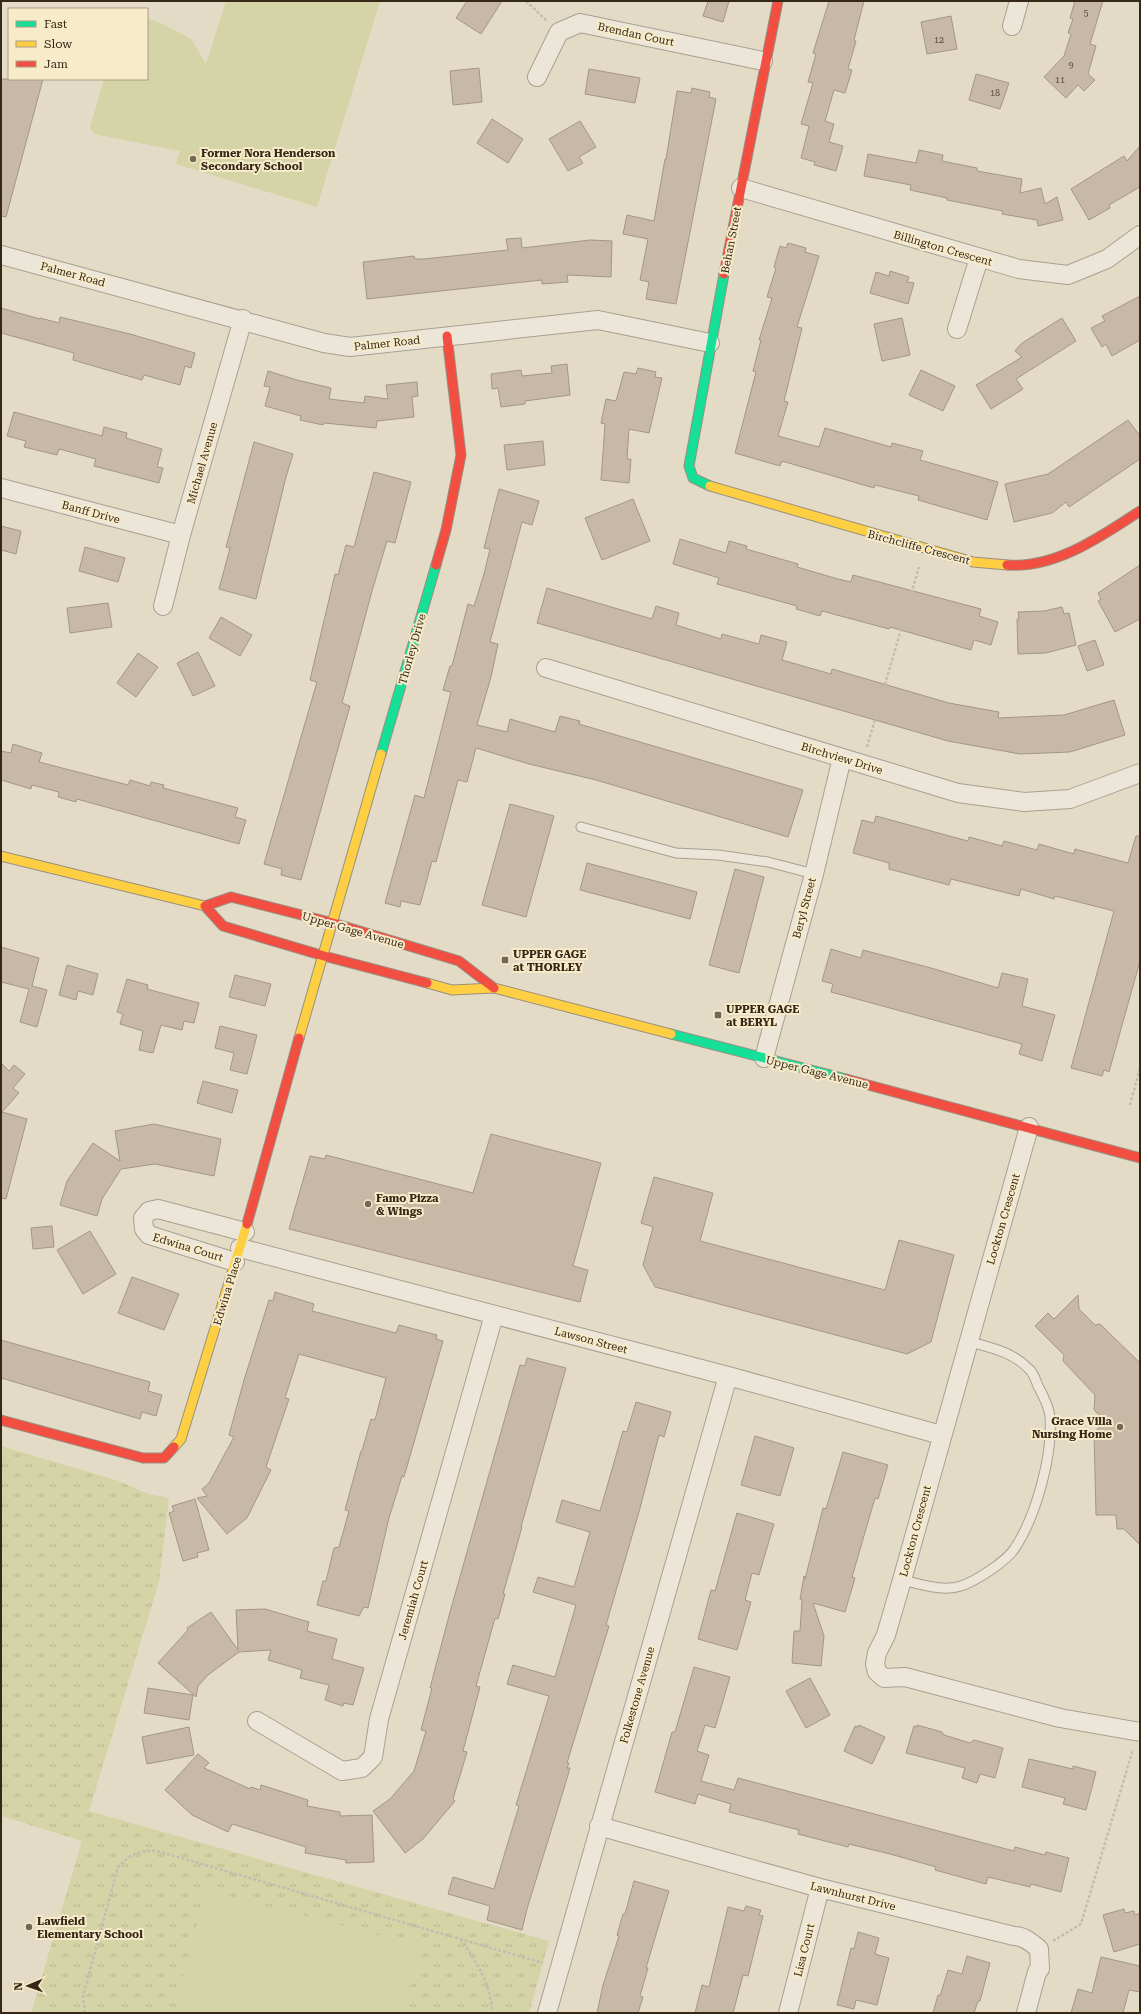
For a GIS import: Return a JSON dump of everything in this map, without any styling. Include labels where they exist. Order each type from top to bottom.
[{"type":"street","name":"Behan Street","points":[[693,478],[689,466],[710,343],[741,188],[764,61],[778,1]]},
{"type":"street","points":[[1012,26],[1019,1]]},
{"type":"street","name":"Brendan Court","points":[[559,32],[580,23],[764,61]]},
{"type":"street","points":[[537,77],[559,32]]},
{"type":"street","name":"Billington Crescent","points":[[741,188],[1019,269],[1068,275],[1107,259],[1140,236]]},
{"type":"street","name":"Palmer Road","points":[[1,255],[324,343],[350,347],[598,320],[710,343]]},
{"type":"street","points":[[957,329],[979,258]]},
{"type":"street","name":"Michael Avenue","points":[[163,606],[181,535],[243,320]]},
{"type":"street","name":"Thorley Drive","points":[[324,956],[446,530],[461,455],[447,336]]},
{"type":"street","name":"Birchcliffe Crescent","points":[[693,478],[705,484],[924,549],[973,562],[1019,566],[1045,560],[1086,546],[1140,511]]},
{"type":"street","name":"Banff Drive","points":[[1,488],[181,535]]},
{"type":"street","name":"Birchview Drive","points":[[546,668],[958,793],[1024,802],[1070,799],[1140,773]]},
{"type":"street","name":"Beryl Street","points":[[764,1058],[814,874],[842,758]]},
{"type":"street","points":[[1,856],[205,906]]},
{"type":"street","name":"Upper Gage Avenue","points":[[494,988],[459,961],[333,923],[231,897],[205,906],[223,926],[324,956],[452,990],[494,988],[634,1023],[1029,1127],[1140,1158]]},
{"type":"street","name":"Edwina Place","points":[[1,1420],[143,1458],[164,1458],[180,1439],[240,1247],[290,1068],[324,956]]},
{"type":"street","name":"Lockton Crescent","points":[[1029,1127],[941,1435],[886,1636],[875,1664],[877,1672],[884,1678],[905,1677],[1060,1718],[1139,1732]]},
{"type":"street","name":"Lawson Street","points":[[240,1247],[728,1376],[941,1435]]},
{"type":"street","name":"Jeremiah Court","points":[[257,1721],[342,1771],[362,1768],[373,1757],[379,1719],[494,1315]]},
{"type":"street","name":"Folkestone Avenue","points":[[547,2013],[728,1376]]},
{"type":"street","name":"Lawnhurst Drive","points":[[600,1826],[820,1888],[1019,1936],[1031,1942],[1039,1950]]},
{"type":"street","name":"Lisa Court","points":[[788,2013],[820,1888]]},
{"type":"street","points":[[1026,2013],[1037,1972],[1040,1969],[1039,1950]]},
{"type":"lane","points":[[581,827],[676,853],[718,855],[768,862],[814,874]]},
{"type":"lane","points":[[902,1580],[941,1588],[962,1586],[998,1566],[1015,1548],[1037,1500],[1043,1478],[1049,1441],[1050,1416],[1042,1394],[1031,1371],[1011,1354],[968,1341]]},
{"type":"path","points":[[526,1],[559,32]]},
{"type":"path","points":[[862,764],[924,549]]},
{"type":"path","points":[[1130,1104],[1140,1068]]},
{"type":"path","points":[[1039,1950],[1081,1924],[1139,1732]]},
{"type":"path","points":[[85,2013],[83,1996],[118,1867],[126,1858],[135,1853],[146,1850],[560,1968]]},
{"type":"path","points":[[461,1939],[486,1981],[492,2002],[492,2013]]},
{"type":"green space","points":[[226,1],[380,1],[317,207],[176,164],[180,151],[94,134],[90,127],[104,80],[148,80],[148,18],[163,24],[191,39],[206,64]]},
{"type":"green space","points":[[1,1446],[119,1481],[148,1494],[169,1498],[159,1582],[89,1811],[549,1941],[529,2013],[31,2013],[82,1841],[1,1816]]},
{"type":"green space","points":[[206,1890],[421,1946],[403,2013],[174,2013]]},
{"type":"building","points":[[467,1],[502,1],[481,34],[456,18]]},
{"type":"building","points":[[708,1],[729,1],[723,22],[703,16]]},
{"type":"building","points":[[829,1],[864,1],[854,40],[856,41],[848,69],[852,70],[845,93],[834,90],[825,121],[834,124],[829,142],[843,146],[836,171],[814,165],[815,162],[801,158],[809,126],[801,124],[813,83],[808,82],[816,54],[813,53]]},
{"type":"building","points":[[1075,1],[1103,1],[1090,44],[1096,46],[1088,74],[1095,80],[1084,91],[1078,85],[1066,98],[1044,77],[1064,56],[1071,34],[1068,33],[1073,19],[1070,18]]},
{"type":"building","points":[[951,16],[957,49],[927,54],[921,22]]},
{"type":"building","points":[[479,68],[482,102],[453,105],[450,71]]},
{"type":"building","points":[[589,69],[640,78],[635,103],[585,94]]},
{"type":"building","points":[[976,74],[1009,83],[1000,109],[969,100]]},
{"type":"building","points":[[1,79],[43,80],[6,217],[1,216]]},
{"type":"building","points":[[692,88],[710,92],[709,97],[716,99],[676,304],[646,299],[649,282],[640,280],[648,239],[623,234],[627,215],[654,221],[677,91],[691,93]]},
{"type":"building","points":[[492,119],[523,139],[508,163],[477,143]]},
{"type":"building","points":[[580,121],[596,147],[579,157],[583,163],[568,171],[549,139]]},
{"type":"building","points":[[1140,146],[1140,187],[1109,205],[1110,208],[1089,220],[1071,189],[1124,156],[1127,161]]},
{"type":"building","points":[[919,150],[943,155],[942,161],[977,168],[977,171],[1022,179],[1020,193],[1041,188],[1045,204],[1057,197],[1063,220],[1038,226],[1037,220],[1002,214],[1003,211],[947,200],[947,198],[910,190],[911,185],[864,176],[868,154],[916,163]]},
{"type":"building","points":[[521,238],[522,248],[590,240],[612,241],[611,277],[567,275],[568,282],[542,284],[542,280],[367,299],[363,262],[414,256],[415,259],[424,259],[508,250],[506,239]]},
{"type":"building","points":[[788,243],[806,248],[805,252],[819,256],[797,327],[802,328],[784,401],[788,402],[778,436],[819,447],[825,428],[891,447],[892,443],[923,451],[920,460],[998,482],[987,520],[918,500],[919,496],[875,485],[874,488],[782,461],[780,466],[735,453],[756,372],[753,371],[761,340],[759,340],[772,298],[767,297],[776,268],[774,267],[780,246],[786,248]]},
{"type":"building","points":[[890,271],[909,277],[907,282],[914,283],[908,304],[870,293],[876,272],[889,276]]},
{"type":"building","points":[[1140,296],[1140,340],[1112,356],[1106,344],[1102,347],[1091,328],[1105,321],[1102,316]]},
{"type":"building","points":[[1,308],[59,323],[60,317],[130,334],[195,353],[191,368],[185,366],[180,385],[144,375],[142,380],[73,360],[74,353],[1,333]]},
{"type":"building","points":[[902,318],[910,355],[882,361],[874,324]]},
{"type":"building","points":[[1062,318],[1076,341],[1016,379],[1023,389],[991,409],[976,385],[1022,357],[1015,351],[1022,343]]},
{"type":"building","points":[[567,364],[570,395],[525,401],[525,404],[501,407],[498,388],[492,389],[491,374],[521,370],[522,376],[552,373],[551,366]]},
{"type":"building","points":[[638,368],[656,372],[655,377],[662,378],[649,433],[629,429],[627,459],[631,459],[629,483],[601,480],[605,424],[601,423],[606,399],[616,401],[624,372],[636,374]]},
{"type":"building","points":[[921,370],[955,386],[943,411],[909,395]]},
{"type":"building","points":[[268,371],[331,388],[329,399],[364,403],[365,396],[388,399],[386,385],[417,382],[418,396],[412,397],[414,417],[377,421],[376,428],[324,423],[323,425],[300,420],[301,416],[265,406],[270,387],[264,386]]},
{"type":"building","points":[[14,412],[102,436],[104,427],[127,433],[126,438],[162,449],[157,467],[163,468],[159,483],[94,466],[96,459],[59,449],[57,455],[24,447],[26,441],[7,436]]},
{"type":"building","points":[[1128,420],[1140,436],[1140,459],[1069,507],[1066,502],[1052,513],[1014,522],[1005,484],[1048,474]]},
{"type":"building","points":[[543,441],[545,465],[507,470],[504,445]]},
{"type":"building","points":[[254,442],[293,454],[256,599],[219,589],[230,548],[226,547]]},
{"type":"building","points":[[374,472],[411,482],[395,543],[387,541],[372,591],[342,703],[350,706],[301,880],[281,875],[282,869],[264,864],[317,682],[310,680],[335,574],[338,575],[346,545],[354,547]]},
{"type":"building","points":[[499,489],[539,501],[532,525],[522,522],[490,642],[498,644],[491,677],[477,725],[507,732],[510,719],[555,732],[560,716],[580,721],[579,724],[803,790],[788,837],[596,780],[529,764],[476,748],[467,782],[458,780],[436,862],[432,861],[420,905],[401,901],[400,907],[385,903],[415,795],[424,798],[451,692],[443,690],[450,666],[452,666],[468,604],[474,606],[484,574],[490,549],[484,548]]},
{"type":"building","points":[[633,499],[650,541],[602,560],[585,518]]},
{"type":"building","points":[[1,526],[21,531],[16,554],[1,550]]},
{"type":"building","points":[[680,539],[726,553],[729,541],[747,546],[746,549],[798,564],[797,567],[838,579],[851,582],[853,575],[981,609],[979,616],[998,622],[991,645],[974,640],[971,650],[890,627],[889,629],[822,611],[820,616],[796,609],[797,606],[717,584],[719,578],[673,564]]},
{"type":"building","points":[[85,547],[125,558],[118,582],[79,571]]},
{"type":"building","points":[[1140,565],[1140,619],[1115,632],[1098,601],[1101,599],[1098,593]]},
{"type":"building","points":[[547,588],[652,619],[656,606],[679,613],[676,625],[721,639],[722,634],[759,644],[761,635],[787,642],[782,660],[831,674],[832,669],[949,703],[999,712],[998,718],[1064,715],[1114,700],[1125,735],[1070,752],[1020,754],[948,741],[537,623]]},
{"type":"building","points":[[108,603],[112,627],[70,633],[67,608]]},
{"type":"building","points":[[1062,607],[1064,614],[1069,613],[1076,645],[1046,653],[1018,654],[1018,612],[1044,611]]},
{"type":"building","points":[[221,617],[252,635],[240,656],[209,638]]},
{"type":"building","points":[[1095,640],[1104,665],[1087,671],[1078,646]]},
{"type":"building","points":[[198,652],[215,686],[193,696],[177,663]]},
{"type":"building","points":[[138,653],[158,667],[136,697],[117,683]]},
{"type":"building","points":[[13,744],[42,753],[39,762],[128,785],[130,780],[150,786],[151,782],[164,785],[163,788],[238,808],[235,817],[246,820],[239,844],[77,799],[76,802],[58,797],[59,792],[32,785],[31,789],[1,780],[1,751],[11,753]]},
{"type":"building","points":[[510,804],[554,816],[526,917],[482,905]]},
{"type":"building","points":[[876,816],[968,841],[969,837],[1002,846],[1004,841],[1037,850],[1039,844],[1074,854],[1075,849],[1128,863],[1136,836],[1140,836],[1140,961],[1109,1072],[1104,1070],[1102,1076],[1071,1068],[1114,911],[1055,896],[1054,899],[1021,889],[1019,896],[951,879],[949,885],[889,869],[889,863],[853,853],[862,820],[874,823]]},
{"type":"building","points":[[587,863],[697,892],[690,919],[580,890]]},
{"type":"building","points":[[735,869],[764,877],[739,973],[709,965]]},
{"type":"building","points":[[1,947],[39,958],[32,986],[47,990],[37,1027],[20,1022],[29,989],[1,982]]},
{"type":"building","points":[[831,949],[861,958],[863,950],[998,988],[1002,973],[1028,979],[1022,1006],[1055,1015],[1042,1061],[1019,1054],[1022,1044],[831,992],[833,984],[822,981]]},
{"type":"building","points":[[67,965],[98,974],[93,995],[78,991],[76,1000],[59,995]]},
{"type":"building","points":[[235,975],[271,984],[265,1006],[229,997]]},
{"type":"building","points":[[127,979],[148,985],[147,989],[199,1003],[194,1023],[184,1021],[182,1030],[161,1025],[153,1053],[139,1050],[143,1031],[120,1024],[123,1014],[117,1012]]},
{"type":"building","points":[[220,1026],[257,1035],[247,1074],[230,1070],[234,1053],[215,1048]]},
{"type":"building","points":[[1,1063],[9,1071],[14,1065],[25,1074],[13,1088],[19,1093],[2,1112],[27,1119],[6,1199],[1,1198]]},
{"type":"building","points":[[203,1081],[238,1090],[232,1113],[197,1103]]},
{"type":"building","points":[[154,1124],[221,1139],[214,1176],[155,1164],[121,1169],[102,1199],[97,1216],[60,1205],[67,1181],[93,1143],[120,1161],[115,1131]]},
{"type":"building","points":[[491,1134],[601,1163],[573,1266],[588,1270],[580,1302],[289,1229],[310,1156],[325,1159],[326,1155],[473,1193]]},
{"type":"building","points":[[654,1177],[713,1193],[700,1241],[885,1290],[899,1240],[954,1255],[931,1342],[907,1354],[655,1287],[643,1265],[653,1227],[641,1223]]},
{"type":"building","points":[[52,1226],[54,1247],[33,1249],[31,1228]]},
{"type":"building","points":[[90,1231],[116,1274],[83,1294],[57,1250]]},
{"type":"building","points":[[132,1277],[179,1294],[164,1330],[118,1313]]},
{"type":"building","points":[[275,1292],[314,1304],[312,1311],[396,1333],[399,1325],[437,1335],[436,1339],[443,1341],[404,1477],[402,1476],[389,1518],[368,1608],[364,1607],[359,1616],[317,1605],[323,1581],[326,1581],[334,1548],[339,1547],[349,1511],[345,1510],[361,1451],[371,1419],[375,1420],[386,1378],[299,1354],[285,1398],[289,1399],[266,1467],[271,1470],[247,1518],[227,1534],[197,1498],[207,1496],[202,1489],[209,1483],[234,1437],[229,1435],[244,1380],[269,1300],[273,1301]]},
{"type":"building","name":"Grace Villa Nursing Home","points":[[1078,1295],[1079,1309],[1095,1325],[1100,1324],[1140,1363],[1140,1545],[1124,1529],[1117,1529],[1116,1515],[1096,1515],[1094,1432],[1106,1422],[1094,1410],[1095,1395],[1063,1361],[1064,1355],[1035,1326],[1048,1313],[1054,1319]]},
{"type":"building","points":[[1,1340],[150,1382],[148,1391],[162,1395],[156,1416],[142,1412],[140,1419],[1,1378]]},
{"type":"building","points":[[527,1358],[566,1368],[521,1527],[503,1594],[505,1594],[498,1619],[495,1618],[476,1686],[480,1687],[463,1751],[467,1752],[453,1799],[455,1801],[423,1839],[405,1853],[373,1811],[390,1799],[414,1771],[426,1731],[421,1730],[432,1688],[430,1688],[450,1612],[520,1365],[525,1366]]},
{"type":"building","points":[[636,1402],[671,1412],[664,1437],[659,1435],[639,1512],[606,1625],[609,1626],[567,1763],[569,1763],[567,1768],[570,1768],[522,1930],[487,1920],[490,1906],[448,1894],[453,1877],[494,1889],[519,1806],[516,1805],[549,1696],[507,1684],[513,1665],[555,1677],[576,1605],[533,1592],[538,1577],[574,1587],[590,1532],[556,1522],[562,1500],[600,1511],[623,1431],[627,1432]]},
{"type":"building","points":[[755,1436],[794,1448],[780,1496],[741,1485]]},
{"type":"building","points":[[843,1452],[888,1465],[878,1499],[875,1498],[852,1577],[855,1578],[845,1612],[813,1603],[824,1636],[821,1666],[792,1663],[794,1631],[800,1631],[802,1600],[800,1599],[804,1576],[805,1579],[823,1508],[826,1509]]},
{"type":"building","points":[[195,1499],[209,1550],[197,1553],[198,1557],[183,1561],[169,1513],[174,1511],[172,1506]]},
{"type":"building","points":[[737,1513],[774,1524],[759,1575],[752,1573],[745,1600],[751,1602],[737,1650],[698,1639],[711,1590],[715,1591]]},
{"type":"building","points":[[265,1609],[309,1622],[307,1631],[337,1639],[332,1659],[364,1668],[353,1705],[344,1703],[343,1706],[325,1700],[329,1685],[300,1678],[302,1670],[268,1660],[271,1650],[239,1652],[208,1675],[198,1686],[196,1697],[158,1663],[188,1630],[187,1628],[211,1612],[238,1650],[236,1610]]},
{"type":"building","points":[[694,1667],[730,1677],[715,1728],[705,1725],[697,1751],[709,1755],[701,1781],[734,1790],[738,1778],[1014,1851],[1015,1847],[1045,1855],[1046,1852],[1069,1858],[1061,1892],[1031,1884],[1030,1887],[988,1877],[986,1884],[935,1870],[936,1867],[890,1854],[849,1844],[848,1847],[798,1834],[799,1830],[729,1812],[731,1804],[698,1794],[695,1804],[655,1792],[672,1732],[675,1732]]},
{"type":"building","points":[[810,1678],[830,1715],[806,1728],[786,1691]]},
{"type":"building","points":[[148,1688],[193,1695],[189,1720],[144,1713]]},
{"type":"building","points":[[859,1725],[885,1737],[872,1764],[844,1751],[855,1726],[858,1727]]},
{"type":"building","points":[[917,1725],[942,1732],[944,1735],[970,1743],[974,1740],[1003,1748],[995,1778],[980,1774],[977,1783],[962,1778],[965,1768],[906,1753],[914,1726],[917,1727]]},
{"type":"building","points":[[189,1727],[194,1755],[147,1764],[142,1737]]},
{"type":"building","points":[[198,1754],[209,1763],[204,1768],[250,1789],[251,1787],[260,1790],[261,1785],[308,1800],[307,1806],[340,1812],[340,1816],[372,1815],[374,1862],[346,1863],[346,1860],[305,1853],[306,1847],[232,1824],[228,1832],[192,1815],[165,1790]]},
{"type":"building","points":[[1029,1759],[1073,1769],[1073,1766],[1096,1772],[1086,1810],[1063,1804],[1065,1798],[1022,1787]]},
{"type":"building","points":[[634,1881],[669,1891],[646,1968],[648,1968],[640,1996],[643,1997],[638,2013],[597,2013],[603,1985],[619,1936],[617,1935],[623,1914],[625,1914]]},
{"type":"building","points":[[746,1906],[761,1910],[759,1915],[763,1916],[748,1976],[743,1975],[733,2013],[695,2013],[702,1985],[709,1987],[728,1907],[744,1911]]},
{"type":"building","points":[[1124,1909],[1125,1913],[1134,1911],[1135,1915],[1140,1913],[1140,1944],[1114,1952],[1103,1915]]},
{"type":"building","points":[[858,1932],[879,1938],[875,1954],[889,1958],[877,2005],[856,2000],[854,2009],[837,2005],[851,1948],[854,1949]]},
{"type":"building","points":[[967,1956],[990,1963],[980,2001],[978,2001],[974,2013],[933,2013],[938,1995],[940,1996],[948,1970],[962,1974]]},
{"type":"building","points":[[1101,1957],[1140,1966],[1140,1992],[1129,1990],[1123,2013],[1071,2013],[1078,1989],[1092,1993]]},
{"type":"traffic: fast","points":[[710,486],[693,478],[689,466],[724,274]]},
{"type":"traffic: fast","points":[[381,754],[436,565]]},
{"type":"traffic: fast","points":[[671,1034],[846,1079]]},
{"type":"traffic: slow","points":[[710,486],[973,562],[1007,565]]},
{"type":"traffic: slow","points":[[299,1038],[381,754]]},
{"type":"traffic: slow","points":[[1,856],[205,906]]},
{"type":"traffic: slow","points":[[427,983],[452,990],[494,988],[671,1034]]},
{"type":"traffic: slow","points":[[174,1447],[181,1439],[247,1224]]},
{"type":"traffic: jam","points":[[724,274],[778,1]]},
{"type":"traffic: jam","points":[[436,565],[446,530],[461,455],[447,336]]},
{"type":"traffic: jam","points":[[1007,565],[1025,565],[1043,562],[1060,556],[1094,540],[1140,511]]},
{"type":"traffic: jam","points":[[205,906],[231,897],[333,923],[459,961],[494,988]]},
{"type":"traffic: jam","points":[[205,906],[223,926],[324,956],[427,983]]},
{"type":"traffic: jam","points":[[247,1224],[299,1038]]},
{"type":"traffic: jam","points":[[846,1079],[1140,1158]]},
{"type":"traffic: jam","points":[[1,1420],[143,1458],[164,1458],[174,1447]]},
{"type":"place","name":"Former Nora Henderson Secondary School","points":[[193,159]]},
{"type":"place","name":"UPPER GAGE at THORLEY","points":[[505,960]]},
{"type":"place","name":"UPPER GAGE at BERYL","points":[[718,1015]]},
{"type":"place","name":"Famo Pizza & Wings","points":[[368,1204]]},
{"type":"place","name":"Grace Villa Nursing Home","points":[[1120,1427]]},
{"type":"place","name":"Lawfield Elementary School","points":[[29,1927]]}]
